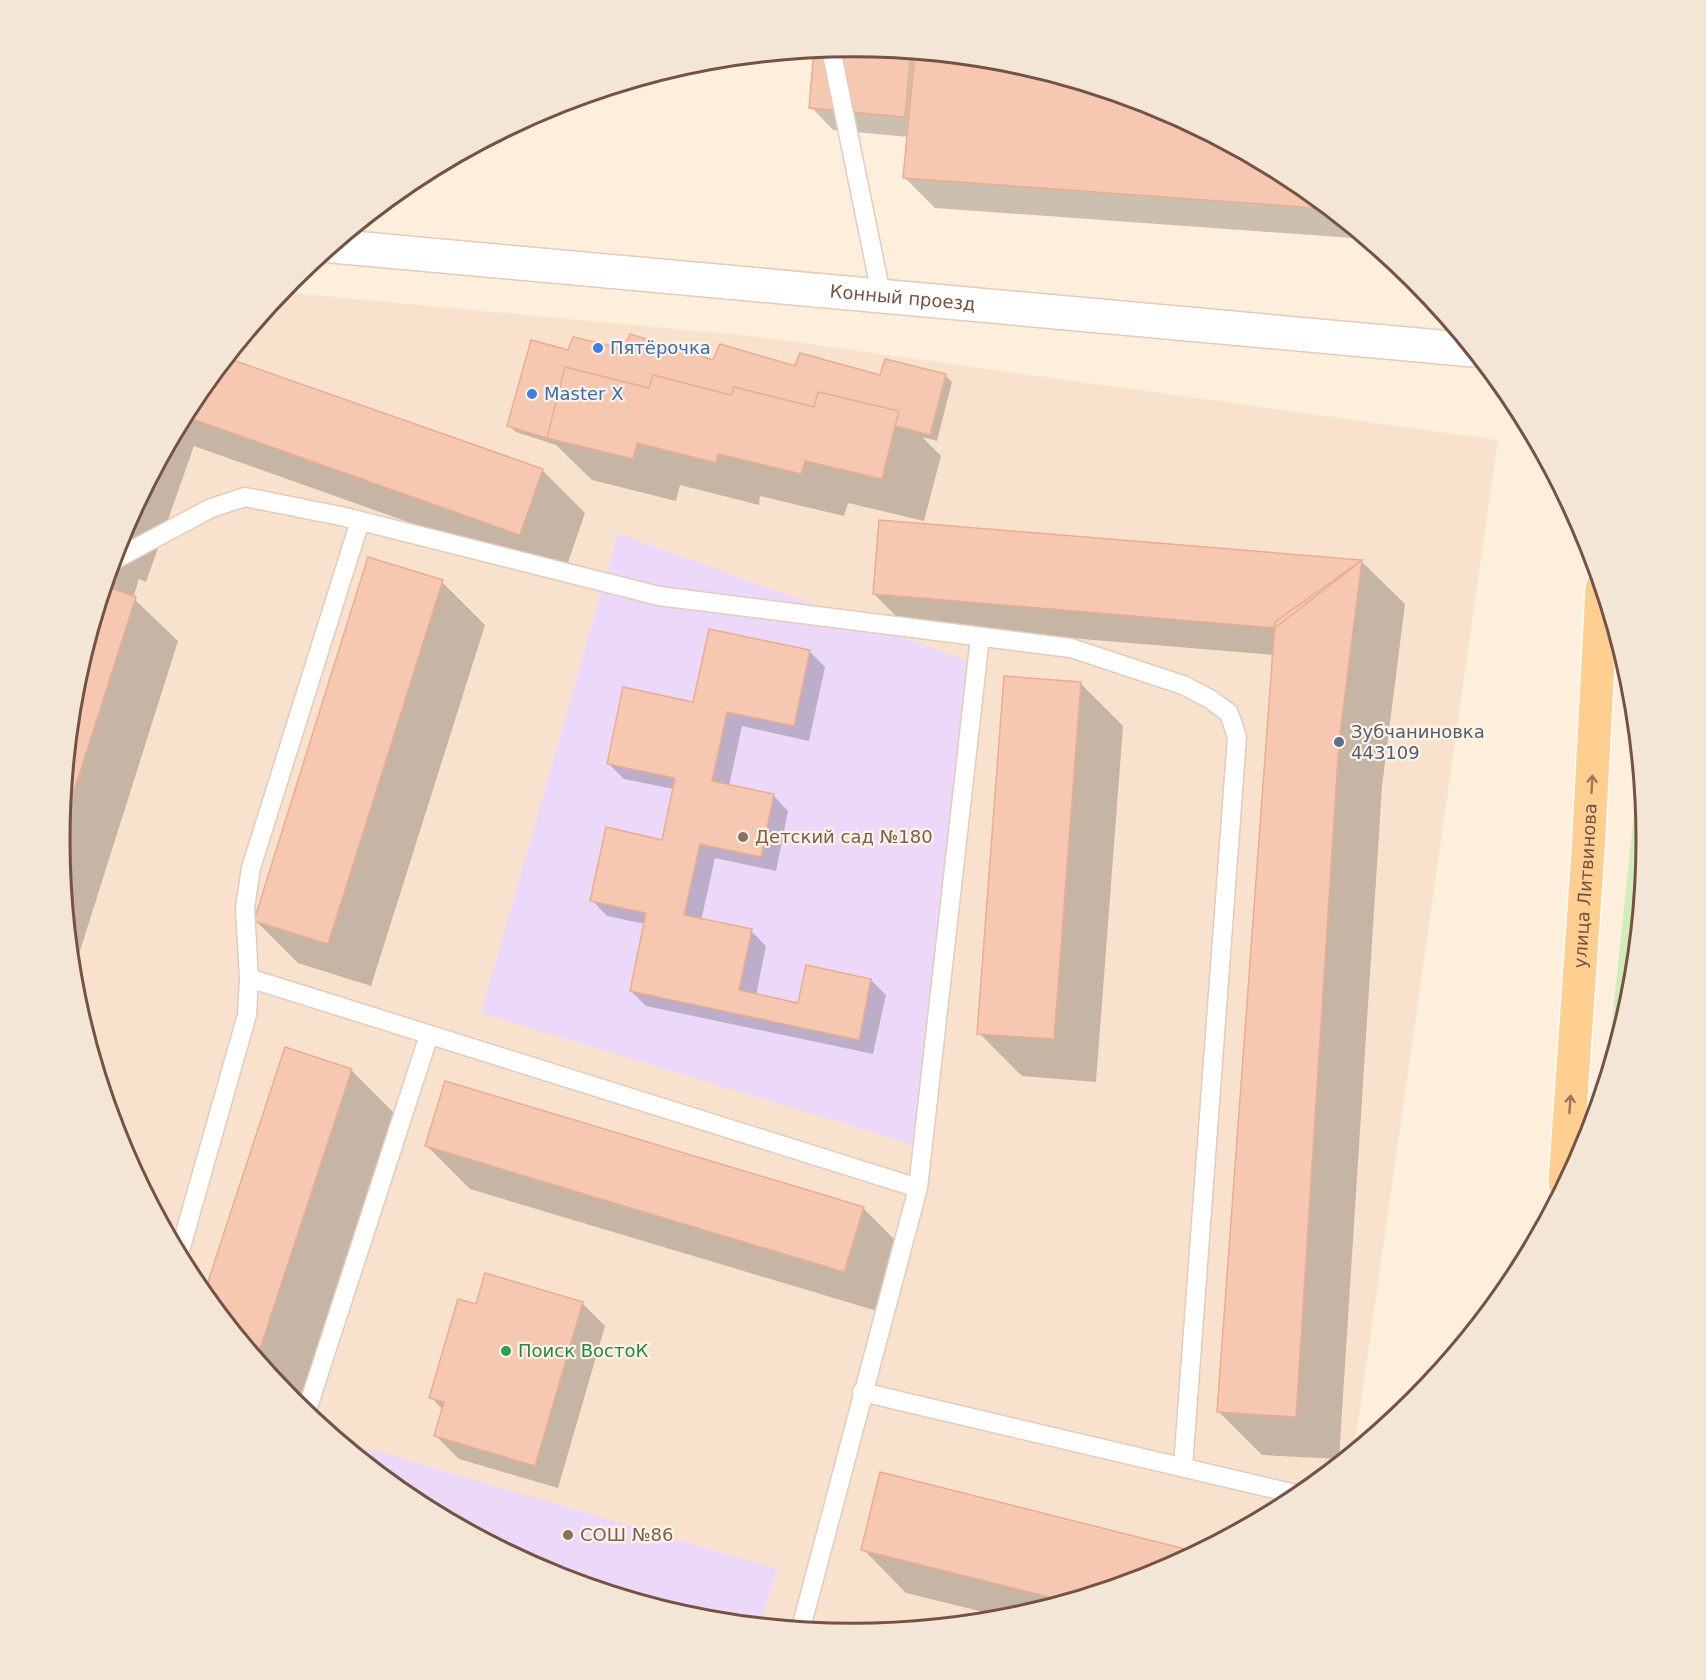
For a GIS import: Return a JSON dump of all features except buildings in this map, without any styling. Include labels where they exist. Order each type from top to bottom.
[{"type":"main road","name":"улица Литвинова","points":[[1567,1161],[1588,852],[1601,610]]},
{"type":"street","name":"Конный проезд","points":[[342,247],[881,294],[1463,349]]},
{"type":"lane","points":[[833,58],[881,294]]},
{"type":"lane","points":[[125,554],[211,507],[245,498],[360,520],[659,596],[1071,648],[1183,685],[1229,713],[1237,737],[1184,1467]]},
{"type":"lane","points":[[182,1243],[247,1015],[249,978],[245,908],[252,868],[360,520]]},
{"type":"lane","points":[[803,1621],[918,1188],[980,637]]},
{"type":"lane","points":[[249,978],[918,1188]]},
{"type":"lane","points":[[309,1403],[429,1035]]},
{"type":"lane","points":[[862,1392],[1287,1492]]},
{"type":"shaded area","points":[[292,293],[751,336],[1498,440],[1356,1440],[1288,1491],[1244,1518],[1153,1563],[1105,1581],[1006,1608],[955,1616],[853,1623],[802,1621],[700,1608],[650,1596],[553,1563],[507,1542],[461,1518],[376,1461],[299,1394],[264,1356],[232,1317],[175,1232],[130,1140],[97,1043],[85,993],[72,891],[70,840],[77,738],[85,687],[97,637],[130,540],[151,494],[175,448],[202,405],[232,363]]},
{"type":"shaded area","name":"Детский сад №180","points":[[618,533],[967,661],[931,1150],[481,1013]]},
{"type":"shaded area","name":"СОШ №86","points":[[357,1445],[777,1569],[763,1617],[700,1608],[650,1596],[553,1563],[507,1542],[461,1518],[418,1491]]},
{"type":"green space","points":[[1635,807],[1634,891],[1629,942],[1621,993],[1610,1037]]},
{"type":"place","name":"Пятёрочка","points":[[598,348]]},
{"type":"place","name":"Master X","points":[[532,394]]},
{"type":"place","name":"Зубчаниновка 443109","points":[[1339,742]]},
{"type":"place","name":"Детский сад №180","points":[[743,837]]},
{"type":"place","name":"Поиск ВостоК","points":[[506,1351]]},
{"type":"place","name":"СОШ №86","points":[[568,1535]]}]
